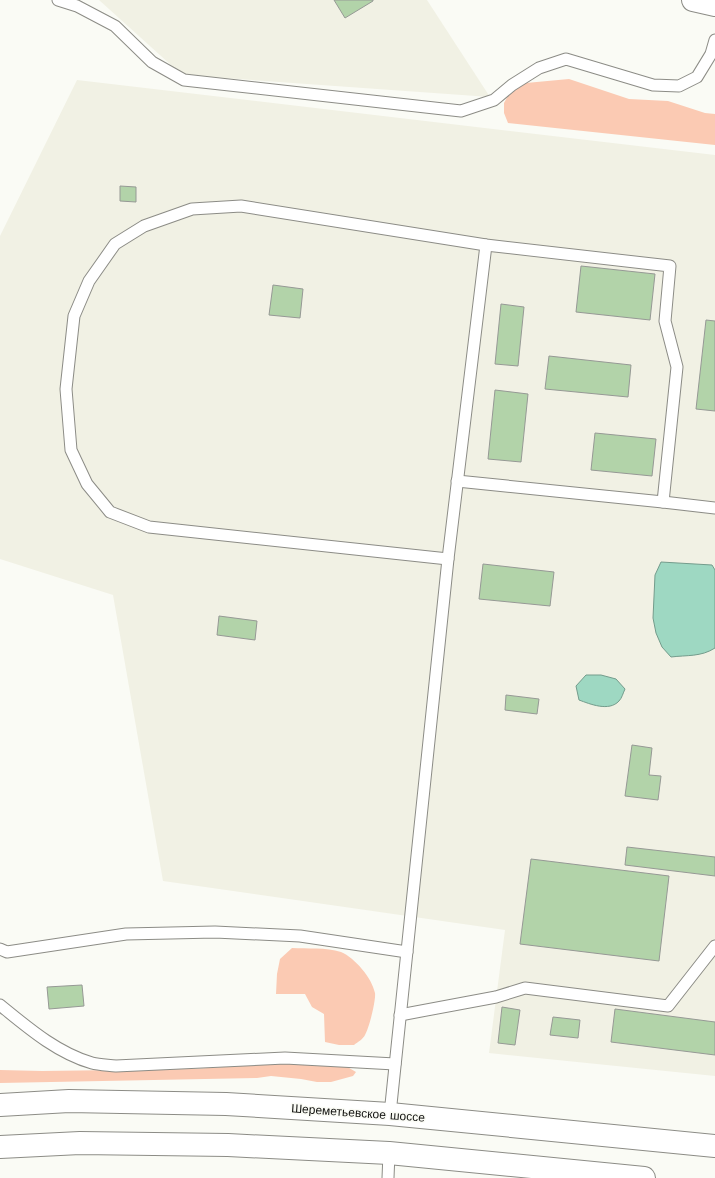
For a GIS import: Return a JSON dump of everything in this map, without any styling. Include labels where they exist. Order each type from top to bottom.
[{"type":"main road","points":[[693,0],[715,5]]},
{"type":"main road","name":"Шереметьевское шоссе","points":[[0,1105],[69,1101],[226,1104],[390,1114],[715,1146]]},
{"type":"main road","points":[[0,1147],[80,1143],[228,1145],[389,1153],[644,1178]]},
{"type":"lane","points":[[58,0],[77,6],[115,26],[152,62],[184,80],[461,111],[494,100],[512,85],[539,68],[566,59],[653,85],[679,86],[697,77],[711,54],[715,40]]},
{"type":"lane","points":[[448,559],[149,527],[110,512],[87,484],[71,450],[66,389],[74,316],[89,281],[115,244],[144,226],[192,209],[240,206],[486,245],[670,266],[665,321],[677,367],[663,502]]},
{"type":"lane","points":[[390,1114],[448,559],[486,245]]},
{"type":"lane","points":[[457,481],[715,508]]},
{"type":"lane","points":[[0,949],[7,952],[126,934],[215,932],[300,936],[407,952]]},
{"type":"lane","points":[[400,1015],[496,997],[525,988],[668,1006],[715,946]]},
{"type":"lane","points":[[0,1005],[65,1052],[92,1063],[116,1066],[285,1058],[395,1064]]},
{"type":"lane","points":[[388,1178],[389,1153]]},
{"type":"shaded area","points":[[99,0],[427,0],[490,97],[182,75]]},
{"type":"shaded area","points":[[569,79],[629,99],[668,101],[705,113],[715,114],[715,145],[508,123],[504,113],[504,103],[509,94],[526,83]]},
{"type":"shaded area","points":[[77,80],[715,155],[715,1076],[489,1053],[505,930],[163,881],[113,595],[0,559],[0,236]]},
{"type":"shaded area","points":[[661,562],[712,565],[715,570],[715,648],[710,651],[694,655],[671,657],[662,647],[656,633],[653,618],[655,575]]},
{"type":"shaded area","points":[[586,675],[601,675],[616,679],[625,689],[620,700],[615,704],[605,707],[579,700],[576,686]]},
{"type":"shaded area","points":[[292,948],[323,949],[341,952],[352,959],[367,975],[375,993],[374,1002],[367,1032],[362,1039],[354,1045],[339,1045],[325,1042],[324,1014],[312,1007],[305,994],[276,994],[277,974],[280,959]]},
{"type":"shaded area","points":[[321,1061],[344,1065],[356,1072],[353,1076],[331,1082],[317,1082],[271,1076],[257,1078],[0,1083],[0,1070],[42,1071],[192,1069]]},
{"type":"building","points":[[334,0],[373,0],[373,1],[345,18]]},
{"type":"building","points":[[120,186],[136,187],[136,202],[120,201]]},
{"type":"building","points":[[581,266],[655,274],[650,320],[576,312]]},
{"type":"building","points":[[273,285],[303,289],[300,318],[269,315]]},
{"type":"building","points":[[501,304],[524,307],[518,366],[495,364]]},
{"type":"building","points":[[706,320],[715,321],[715,411],[696,409]]},
{"type":"building","points":[[549,356],[631,365],[628,397],[545,389]]},
{"type":"building","points":[[495,390],[528,394],[521,462],[488,459]]},
{"type":"building","points":[[595,433],[656,439],[652,476],[591,470]]},
{"type":"building","points":[[483,564],[554,572],[550,606],[479,599]]},
{"type":"building","points":[[219,616],[257,621],[255,640],[217,635]]},
{"type":"building","points":[[506,695],[539,699],[537,714],[505,710]]},
{"type":"building","points":[[632,745],[652,748],[649,775],[661,776],[658,800],[625,796]]},
{"type":"building","points":[[627,847],[715,857],[715,876],[625,865]]},
{"type":"building","points":[[531,859],[669,876],[659,961],[520,944]]},
{"type":"building","points":[[82,985],[84,1006],[49,1009],[47,987]]},
{"type":"building","points":[[502,1007],[520,1010],[515,1045],[498,1043]]},
{"type":"building","points":[[615,1009],[715,1022],[715,1055],[611,1042]]},
{"type":"building","points":[[553,1017],[580,1020],[578,1038],[550,1035]]}]
